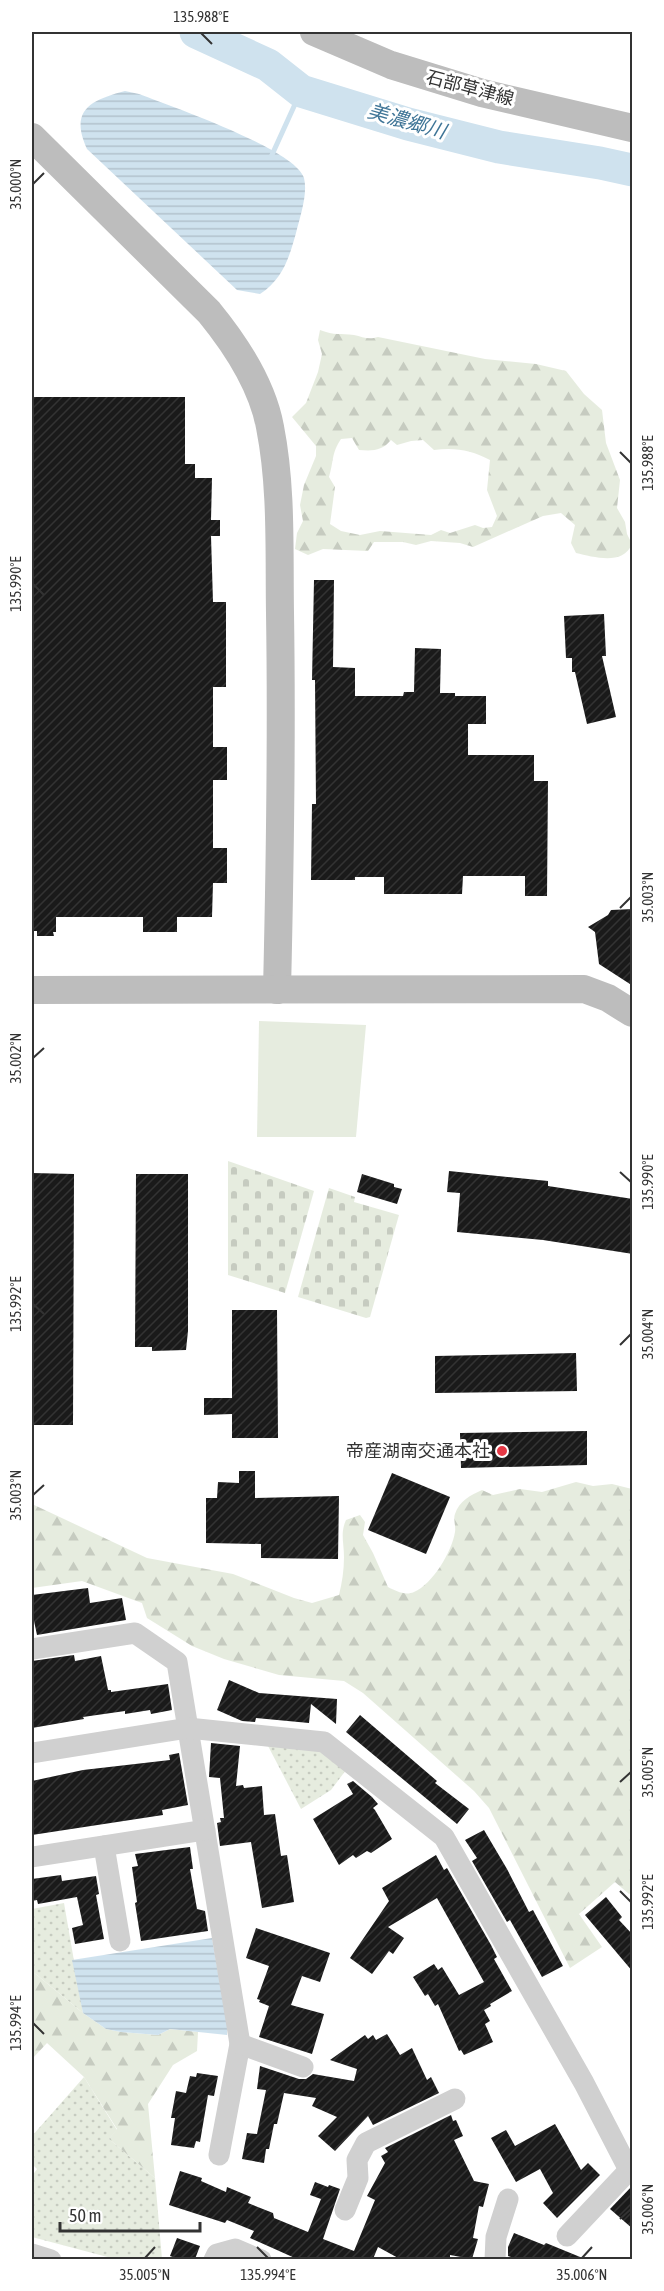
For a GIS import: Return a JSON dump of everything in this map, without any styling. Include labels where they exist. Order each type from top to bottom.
[{"type":"street","name":"石部草津線","points":[[314,32],[391,65],[482,93],[633,128]]},
{"type":"street","points":[[32,138],[209,312],[228,335],[261,394],[270,426],[278,507],[282,731],[277,990]]},
{"type":"street","points":[[32,990],[584,989],[602,995],[633,1013]]},
{"type":"street","points":[[32,1649],[135,1633],[177,1662],[240,2044],[219,2155]]},
{"type":"street","points":[[32,1753],[188,1728],[324,1742],[444,1837],[631,2169],[567,2236]]},
{"type":"street","points":[[32,1857],[205,1830]]},
{"type":"street","points":[[104,1846],[120,1941]]},
{"type":"street","points":[[240,2044],[303,2067]]},
{"type":"street","points":[[345,2210],[358,2178],[357,2160],[366,2144],[455,2099]]},
{"type":"street","points":[[495,2259],[496,2237],[508,2199]]},
{"type":"street","points":[[214,2259],[216,2254],[235,2249],[261,2259]]},
{"type":"street","points":[[32,2254],[51,2259]]},
{"type":"green space","points":[[320,330],[368,338],[378,337],[485,359],[536,364],[566,371],[584,394],[602,410],[606,443],[620,480],[617,508],[625,522],[632,544],[628,551],[615,558],[576,553],[571,543],[575,525],[561,513],[543,516],[473,547],[460,543],[431,541],[416,545],[403,542],[374,542],[368,551],[323,549],[308,555],[295,549],[297,533],[303,521],[300,505],[304,485],[316,456],[316,446],[292,417],[306,403],[318,372],[322,354],[318,340]],"holes":[[[352,438],[359,450],[377,450],[391,440],[397,445],[423,440],[434,450],[463,450],[490,460],[487,490],[497,516],[492,527],[483,528],[475,525],[450,533],[441,530],[431,535],[380,531],[360,535],[341,531],[330,524],[335,487],[329,477],[333,458],[341,439]]]},
{"type":"green space","points":[[259,1021],[366,1025],[356,1137],[257,1137]]},
{"type":"green space","points":[[228,1161],[314,1191],[285,1293],[228,1275]]},
{"type":"green space","points":[[329,1188],[355,1197],[354,1202],[399,1215],[370,1317],[366,1318],[298,1297]]},
{"type":"green space","points":[[576,1482],[593,1486],[612,1484],[632,1489],[632,1892],[629,1894],[615,1882],[579,1914],[602,1947],[570,1968],[489,1808],[474,1791],[363,1693],[344,1681],[279,1675],[224,1659],[192,1646],[147,1618],[142,1603],[82,1581],[32,1588],[32,1504],[147,1558],[233,1574],[312,1603],[339,1595],[343,1572],[343,1534],[346,1520],[360,1515],[365,1522],[363,1535],[388,1587],[411,1593],[421,1588],[435,1575],[446,1557],[455,1530],[454,1516],[462,1502],[470,1496],[482,1490],[493,1495],[520,1489],[542,1492]]},
{"type":"green space","points":[[267,1744],[318,1750],[346,1770],[331,1790],[301,1809]]},
{"type":"green space","points":[[64,1903],[83,2013],[32,1971],[32,1909]]},
{"type":"green space","points":[[32,1971],[106,2029],[158,2035],[170,2029],[198,2032],[197,2051],[173,2065],[148,2104],[155,2178],[109,2139],[117,2129],[84,2077],[47,2043],[32,2059]]},
{"type":"green space","points":[[84,2077],[117,2130],[109,2139],[155,2178],[162,2259],[115,2259],[32,2237],[32,2176],[37,2169],[32,2164],[32,2136]]},
{"type":"water","points":[[125,91],[177,108],[256,142],[279,154],[296,167],[304,178],[303,206],[288,259],[280,275],[260,294],[237,290],[87,149],[81,125],[86,109],[102,98]]},
{"type":"water","points":[[212,1938],[227,2035],[170,2029],[158,2035],[121,2032],[106,2029],[83,2013],[72,1960]]},
{"type":"building","points":[[32,397],[185,397],[185,464],[195,464],[195,478],[212,478],[211,520],[220,520],[220,536],[211,536],[213,602],[226,602],[226,687],[213,687],[213,747],[227,747],[227,780],[213,780],[213,848],[227,848],[227,883],[213,883],[212,917],[177,917],[177,932],[143,932],[143,917],[56,917],[54,936],[37,936],[37,931],[32,931]]},
{"type":"building","points":[[314,580],[334,580],[333,667],[355,668],[355,696],[403,696],[404,692],[414,692],[415,648],[441,649],[440,693],[455,693],[455,696],[486,696],[486,724],[468,724],[468,755],[534,755],[534,781],[548,781],[547,896],[525,896],[525,876],[463,876],[462,894],[384,894],[384,877],[355,877],[355,880],[311,880],[312,804],[316,804],[315,680],[312,680]]},
{"type":"building","points":[[604,614],[606,656],[602,656],[616,717],[587,724],[575,672],[572,672],[572,658],[566,658],[564,616]]},
{"type":"building","points":[[633,909],[633,986],[599,964],[595,932],[588,927],[608,915],[611,910]]},
{"type":"building","points":[[449,1171],[548,1181],[548,1186],[633,1199],[633,1254],[543,1240],[457,1232],[460,1193],[447,1192]]},
{"type":"building","points":[[32,1173],[74,1174],[73,1425],[32,1425]]},
{"type":"building","points":[[136,1174],[188,1174],[186,1350],[152,1351],[152,1347],[135,1347]]},
{"type":"building","points":[[362,1174],[394,1184],[394,1187],[402,1189],[397,1204],[357,1192]]},
{"type":"building","points":[[232,1310],[277,1310],[278,1438],[232,1438],[232,1414],[204,1415],[204,1398],[232,1398]]},
{"type":"building","points":[[576,1353],[577,1391],[435,1393],[435,1356]]},
{"type":"building","points":[[587,1431],[587,1465],[461,1468],[460,1433]]},
{"type":"building","points":[[239,1471],[255,1471],[255,1498],[339,1496],[338,1559],[261,1558],[261,1544],[206,1543],[206,1498],[217,1498],[218,1482],[239,1483]]},
{"type":"building","points":[[392,1473],[450,1497],[426,1554],[368,1530]]},
{"type":"building","points":[[88,1588],[90,1603],[122,1598],[126,1620],[37,1635],[34,1621],[32,1622],[32,1595]]},
{"type":"building","points":[[74,1655],[75,1661],[101,1656],[108,1690],[111,1692],[168,1684],[172,1710],[151,1714],[150,1710],[125,1714],[125,1711],[32,1728],[32,1661]]},
{"type":"building","points":[[229,1680],[259,1693],[337,1699],[336,1724],[311,1704],[309,1723],[256,1718],[255,1722],[242,1721],[217,1710]]},
{"type":"building","points":[[360,1715],[437,1781],[435,1783],[469,1809],[457,1824],[346,1732]]},
{"type":"building","points":[[211,1743],[240,1746],[236,1786],[243,1785],[244,1788],[262,1786],[264,1815],[275,1814],[281,1856],[287,1855],[294,1902],[262,1908],[251,1842],[220,1846],[217,1823],[221,1822],[220,1818],[224,1818],[220,1778],[209,1777]]},
{"type":"building","points":[[179,1753],[188,1805],[162,1810],[163,1815],[32,1835],[32,1781],[83,1770],[170,1760],[169,1755]]},
{"type":"building","points":[[353,1781],[378,1804],[373,1808],[392,1839],[371,1853],[367,1851],[356,1858],[353,1855],[339,1865],[313,1819],[353,1794],[347,1784]]},
{"type":"building","points":[[484,1830],[529,1912],[533,1910],[563,1966],[542,1977],[510,1920],[507,1922],[472,1861],[477,1858],[465,1840]]},
{"type":"building","points":[[190,1847],[193,1869],[190,1869],[197,1909],[205,1911],[208,1931],[141,1941],[132,1867],[138,1866],[135,1854]]},
{"type":"building","points":[[436,1855],[444,1870],[447,1868],[491,1945],[497,1957],[494,1959],[512,1991],[484,2010],[490,2021],[485,2024],[493,2042],[464,2055],[461,2050],[459,2051],[438,2004],[435,2006],[428,1994],[425,1996],[413,1977],[434,1964],[438,1970],[442,1967],[459,1995],[484,1982],[437,1898],[388,1927],[404,1938],[393,1954],[389,1951],[372,1974],[350,1958],[389,1901],[382,1888]]},
{"type":"building","points":[[61,1875],[62,1881],[96,1876],[99,1894],[96,1895],[104,1939],[75,1944],[72,1928],[83,1925],[77,1897],[38,1904],[37,1900],[32,1901],[32,1879]]},
{"type":"building","points":[[606,1897],[622,1917],[619,1920],[633,1935],[633,1972],[585,1915]]},
{"type":"building","points":[[256,1928],[330,1953],[320,1982],[302,1976],[291,2005],[324,2014],[312,2054],[259,2037],[269,2006],[257,1999],[269,1966],[246,1958]]},
{"type":"building","points":[[387,2034],[400,2055],[412,2048],[427,2080],[431,2077],[439,2093],[373,2125],[368,2116],[335,2151],[318,2136],[337,2117],[312,2106],[316,2098],[284,2093],[269,2149],[266,2149],[264,2163],[242,2159],[247,2133],[257,2134],[266,2090],[257,2089],[260,2066],[299,2079],[306,2079],[313,2074],[354,2081],[357,2069],[330,2060],[365,2035],[368,2039],[373,2035],[376,2040]]},
{"type":"building","points":[[197,2073],[218,2076],[214,2096],[208,2095],[200,2142],[196,2141],[194,2148],[171,2145],[175,2118],[171,2118],[176,2091],[186,2093],[190,2076],[196,2077]]},
{"type":"building","points":[[451,2115],[453,2121],[456,2120],[463,2136],[454,2140],[474,2181],[489,2184],[483,2207],[479,2206],[473,2238],[478,2239],[472,2259],[450,2255],[450,2259],[400,2259],[378,2247],[373,2259],[297,2259],[250,2238],[254,2231],[227,2220],[225,2223],[169,2205],[180,2171],[202,2178],[201,2181],[226,2192],[227,2187],[251,2197],[248,2203],[273,2213],[274,2218],[308,2232],[321,2199],[310,2195],[315,2182],[328,2187],[329,2185],[340,2189],[323,2239],[354,2251],[375,2200],[367,2196],[385,2163],[381,2156],[388,2152],[385,2148]]},
{"type":"building","points":[[555,2124],[581,2170],[588,2163],[600,2175],[557,2218],[543,2203],[553,2193],[540,2169],[516,2182],[491,2138],[506,2130],[515,2146]]},
{"type":"building","points":[[633,2185],[633,2229],[610,2209]]},
{"type":"building","points":[[514,2233],[585,2259],[517,2259],[508,2256],[508,2247]]},
{"type":"building","points":[[177,2238],[200,2246],[195,2259],[178,2259],[170,2256]]},
{"type":"waterway","name":"美濃郷川","points":[[196,32],[268,65],[301,91],[408,124],[499,147],[632,170]]},
{"type":"waterway","points":[[271,157],[301,91]]},
{"type":"place","name":"帝産湖南交通本社","points":[[502,1451]]}]
